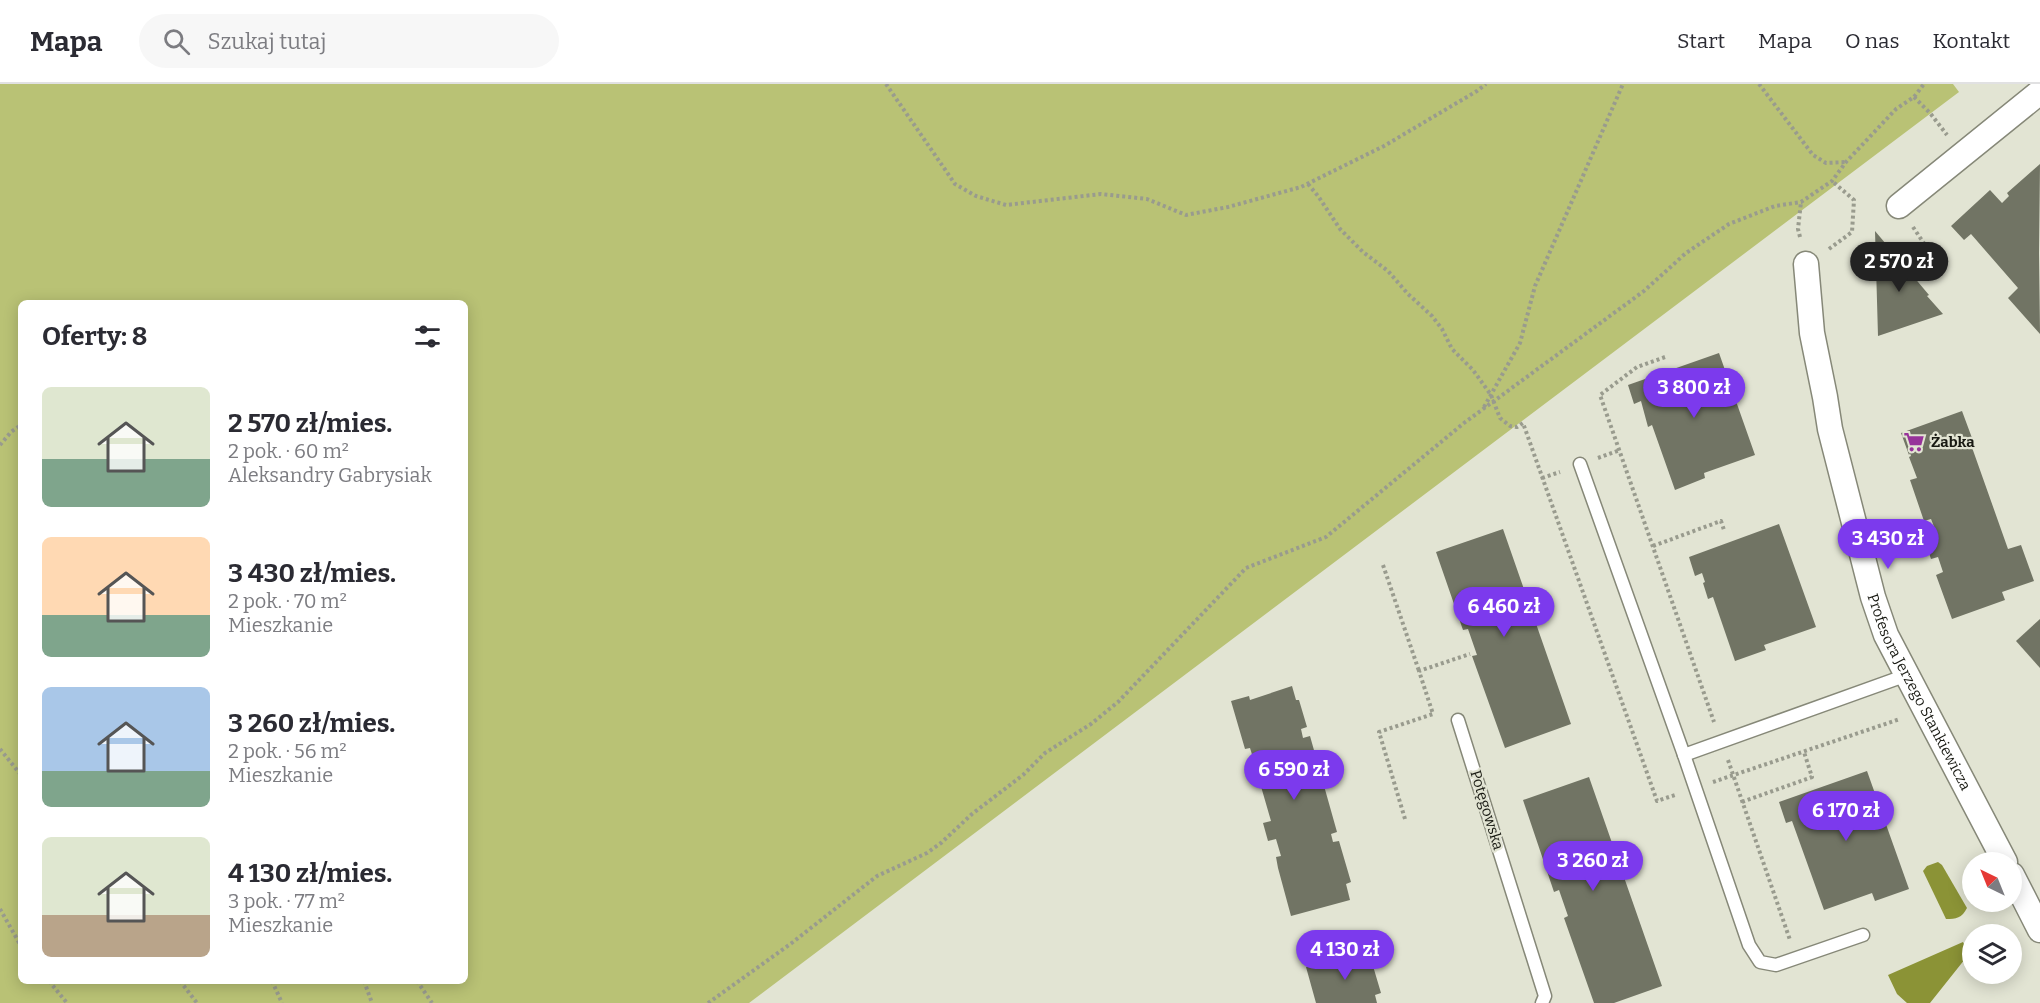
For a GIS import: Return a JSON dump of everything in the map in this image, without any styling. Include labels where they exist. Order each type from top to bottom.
[{"type":"street","points":[[1899,206],[2040,93]]},
{"type":"street","name":"Profesora Jerzego Stankiewicza","points":[[1806,264],[1812,333],[1830,429],[1873,597],[1886,635],[2000,852]]},
{"type":"street","points":[[2022,895],[2040,930]]},
{"type":"lane","points":[[1580,465],[1749,945],[1760,962],[1776,965],[1863,935]]},
{"type":"lane","points":[[1684,755],[1907,675]]},
{"type":"lane","name":"Potęgowska","points":[[1458,720],[1545,996],[1542,1003]]},
{"type":"path","points":[[886,84],[955,184],[976,196],[1006,205],[1101,194],[1147,199],[1186,215],[1228,207],[1308,184],[1384,146],[1486,84]]},
{"type":"path","points":[[1482,411],[1520,343],[1535,286],[1623,84]]},
{"type":"path","points":[[1759,84],[1813,155],[1826,163],[1846,162]]},
{"type":"path","points":[[708,1003],[793,942],[877,876],[927,853],[941,843],[972,814],[1023,775],[1045,753],[1118,702],[1246,567],[1326,537],[1482,411],[1644,291],[1686,253],[1729,224],[1775,206],[1801,202],[1832,181],[1846,162],[1896,109],[1914,97],[1924,84]]},
{"type":"path","points":[[1914,97],[1938,123]]},
{"type":"path","points":[[1801,202],[1798,229],[1806,264],[1852,232],[1854,200],[1832,181]]},
{"type":"path","points":[[1308,184],[1340,229],[1363,252],[1388,271],[1432,316],[1442,329],[1452,349],[1473,370],[1491,395],[1500,418],[1510,426],[1517,427],[1523,423],[1541,474]]},
{"type":"path","points":[[1899,206],[1931,254],[1921,264]]},
{"type":"path","points":[[1665,357],[1637,367],[1600,395],[1796,958]]},
{"type":"path","points":[[0,445],[18,427]]},
{"type":"path","points":[[1653,546],[1720,521],[1724,530]]},
{"type":"path","points":[[1383,566],[1433,714],[1379,732],[1405,819]]},
{"type":"path","points":[[1419,671],[1470,654]]},
{"type":"path","points":[[0,749],[18,772]]},
{"type":"path","points":[[1742,802],[1812,777],[1804,752]]},
{"type":"path","points":[[0,909],[18,941]]},
{"type":"path","points":[[51,984],[67,1003]]},
{"type":"path","points":[[182,984],[197,1003]]},
{"type":"path","points":[[273,984],[282,1003]]},
{"type":"path","points":[[365,984],[372,1003]]},
{"type":"path","points":[[419,984],[432,1003]]},
{"type":"shaded area","points":[[0,84],[1953,84],[1959,92],[749,1003],[0,1003]]},
{"type":"shaded area","points":[[1938,862],[1942,865],[1962,899],[1963,914],[1953,919],[1946,919],[1923,871],[1927,866]]},
{"type":"shaded area","points":[[1962,942],[1962,963],[1930,1003],[1907,1003],[1897,994],[1888,975]]},
{"type":"building","points":[[2040,164],[2040,334],[2008,298],[2018,288],[1971,234],[1964,240],[1951,226],[1990,190],[2002,203],[2009,196],[2007,193]]},
{"type":"building","points":[[1875,231],[1929,295],[1927,296],[1943,314],[1878,336]]},
{"type":"building","points":[[1719,353],[1755,455],[1704,473],[1705,478],[1675,490],[1652,425],[1648,427],[1641,401],[1634,404],[1628,385]]},
{"type":"building","points":[[1962,411],[1972,438],[1969,439],[2008,549],[2021,545],[2034,581],[2002,592],[2005,600],[1952,619],[1936,575],[1943,572],[1938,557],[1931,559],[1926,544],[1932,542],[1929,534],[1923,536],[1922,534],[1935,529],[1931,519],[1924,521],[1910,480],[1917,478],[1901,433]]},
{"type":"building","points":[[1779,524],[1816,627],[1764,645],[1766,650],[1735,661],[1713,597],[1708,599],[1702,573],[1695,576],[1689,557]]},
{"type":"building","points":[[1503,529],[1571,724],[1505,748],[1472,656],[1477,655],[1468,629],[1463,630],[1436,552]]},
{"type":"building","points":[[2040,619],[2040,668],[2016,641]]},
{"type":"building","points":[[1292,686],[1307,727],[1301,729],[1303,738],[1310,736],[1337,832],[1331,834],[1333,842],[1339,841],[1351,882],[1346,884],[1350,900],[1291,916],[1276,857],[1281,856],[1276,839],[1268,841],[1263,823],[1271,821],[1260,783],[1252,785],[1247,767],[1255,764],[1250,748],[1245,749],[1231,701],[1249,696],[1250,700]]},
{"type":"building","points":[[1867,771],[1909,889],[1875,901],[1872,893],[1824,910],[1792,821],[1786,823],[1779,802]]},
{"type":"building","points":[[1589,777],[1662,986],[1614,1003],[1594,1003],[1564,918],[1568,916],[1559,890],[1554,892],[1523,800]]},
{"type":"building","points":[[1366,952],[1381,993],[1375,995],[1377,1003],[1316,1003],[1306,967],[1323,962],[1324,966]]},
{"type":"place","name":"Żabka","points":[[1914,442]]}]
